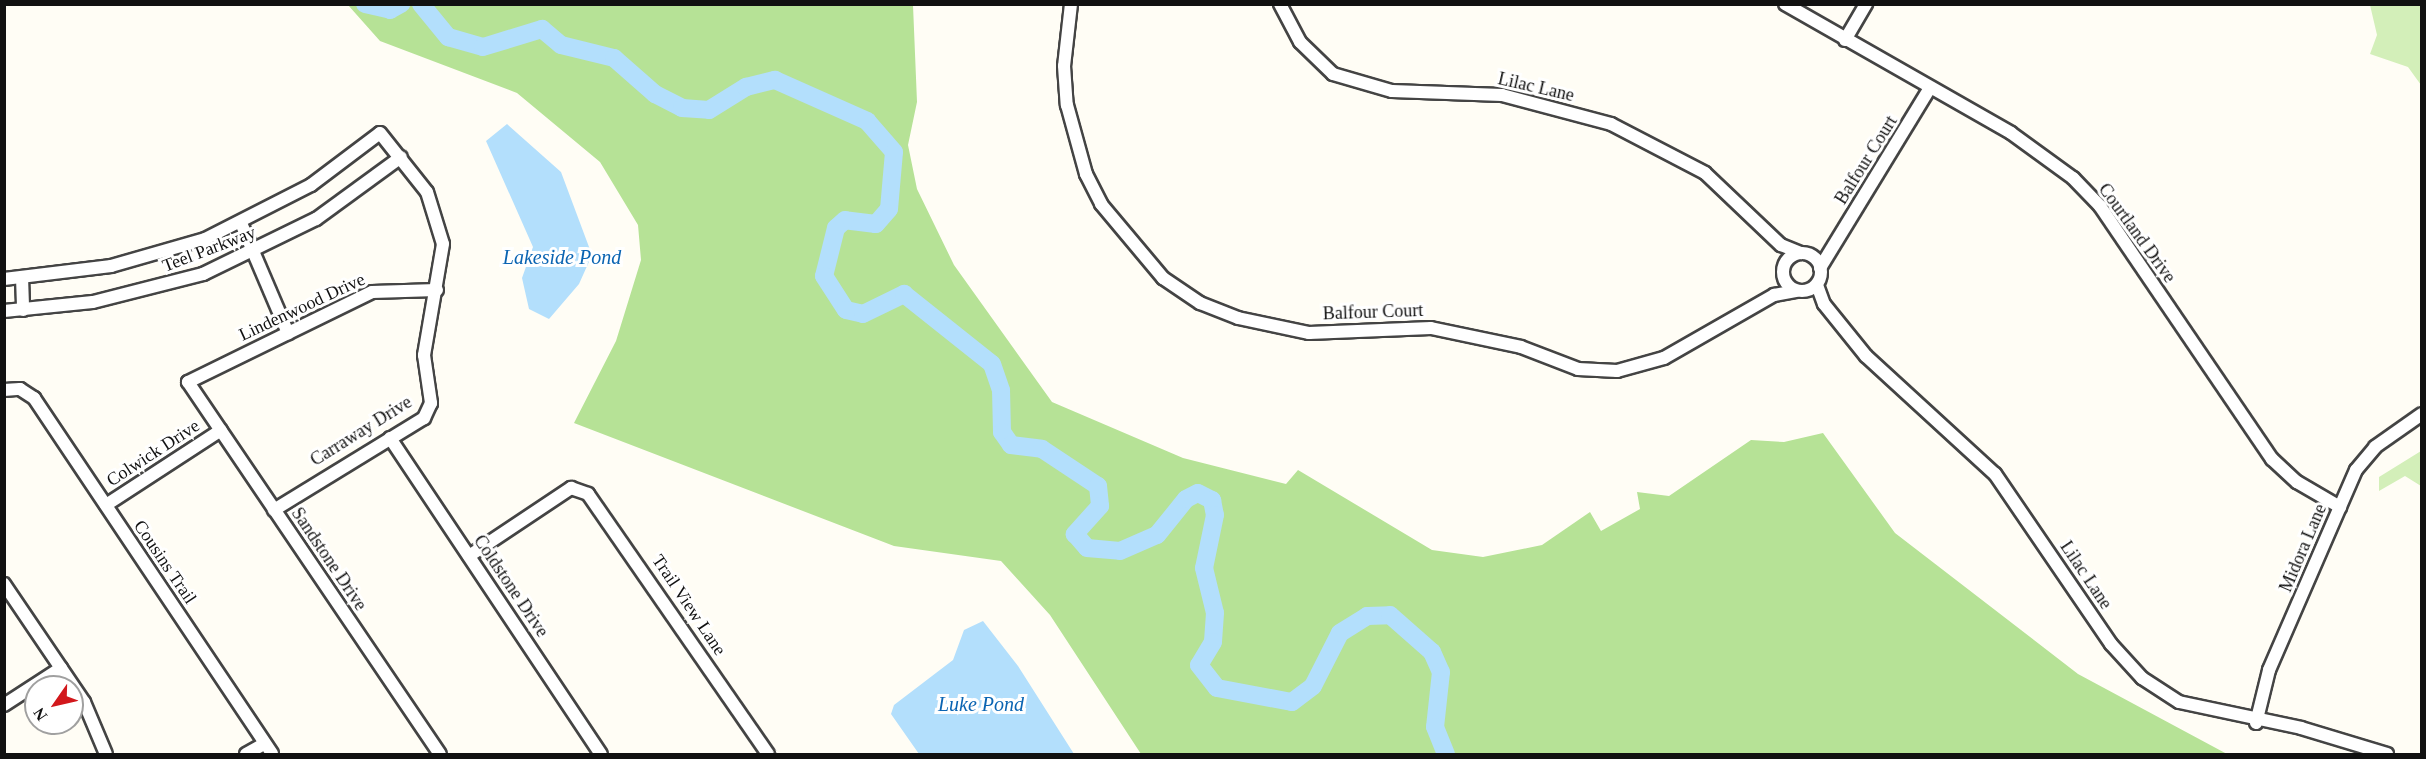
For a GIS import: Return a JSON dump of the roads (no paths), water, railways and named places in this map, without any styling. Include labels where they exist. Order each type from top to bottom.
[{"type":"street","name":"Balfour Court","points":[[1071,4],[1064,66],[1069,115],[1086,174],[1119,230],[1163,278],[1200,303],[1277,329],[1309,333],[1431,328],[1521,347],[1578,369],[1617,371],[1664,358],[1774,295],[1806,289],[1820,268],[1828,248],[1865,200],[1930,88]]},
{"type":"street","name":"Lilac Lane","points":[[1281,4],[1300,42],[1333,74],[1392,91],[1502,95],[1611,124],[1706,173],[1781,245],[1806,255]]},
{"type":"street","name":"Courtland Drive","points":[[1785,4],[2011,133],[2073,178],[2100,206],[2272,459],[2297,482],[2340,507]]},
{"type":"street","points":[[1845,40],[1866,4]]},
{"type":"street","name":"Carraway Drive","points":[[274,510],[424,418],[431,404],[424,355],[443,259],[436,211],[401,158],[380,133]]},
{"type":"street","name":"Teel Parkway","points":[[4,279],[142,258],[241,223],[311,185],[380,133]]},
{"type":"street","name":"Teel Parkway","points":[[4,311],[93,302],[176,283],[253,252],[316,219],[401,158]]},
{"type":"street","points":[[241,223],[288,333]]},
{"type":"street","points":[[1781,245],[1785,262],[1784,279],[1806,289]]},
{"type":"street","name":"Balfour Court","points":[[1785,262],[1828,248]]},
{"type":"street","points":[[1806,255],[1820,268]]},
{"type":"street","points":[[21,278],[23,310]]},
{"type":"street","name":"Balfour Court","points":[[1774,295],[1784,279]]},
{"type":"street","name":"Lilac Lane","points":[[1806,289],[1824,304],[1866,356],[1995,474],[2111,644],[2142,678],[2178,702],[2256,723],[2301,728],[2387,754]]},
{"type":"street","name":"Lindenwood Drive","points":[[189,382],[372,292],[437,290]]},
{"type":"street","name":"Sandstone Drive","points":[[189,382],[440,754]]},
{"type":"street","name":"Cousins Trail","points":[[4,390],[27,391],[272,754]]},
{"type":"street","name":"Midora Lane","points":[[2256,723],[2269,670],[2340,507],[2366,456],[2421,414]]},
{"type":"street","name":"Colwick Drive","points":[[106,506],[221,430]]},
{"type":"street","name":"Coldstone Drive","points":[[390,438],[601,754]]},
{"type":"street","name":"Trail View Lane","points":[[470,556],[571,488],[595,499],[768,754]]},
{"type":"street","points":[[4,584],[94,719],[106,754]]},
{"type":"street","points":[[4,705],[61,668]]},
{"type":"street","points":[[246,754],[264,744]]},
{"type":"water","name":"Lakeside Pond","points":[[507,124],[561,172],[592,255],[579,284],[549,319],[529,309],[522,278],[533,247],[486,141]]},
{"type":"water","name":"Luke Pond","points":[[983,621],[1018,666],[1074,754],[919,754],[891,714],[894,705],[953,660],[964,630]]},
{"type":"waterway","points":[[365,4],[390,10],[401,4]]},
{"type":"waterway","points":[[421,4],[448,37],[483,47],[542,29],[561,45],[614,58],[655,94],[682,108],[709,110],[746,87],[775,80],[867,121],[894,152],[889,209],[876,224],[845,220],[836,228],[824,276],[846,310],[863,314],[904,294],[992,364],[1001,390],[1002,432],[1011,445],[1042,449],[1098,486],[1100,506],[1075,534],[1087,548],[1120,551],[1157,535],[1186,499],[1198,493],[1212,500],[1215,515],[1204,568],[1215,613],[1213,642],[1199,665],[1217,688],[1292,702],[1313,686],[1340,633],[1367,616],[1390,615],[1432,652],[1441,672],[1435,727],[1446,754]]}]
